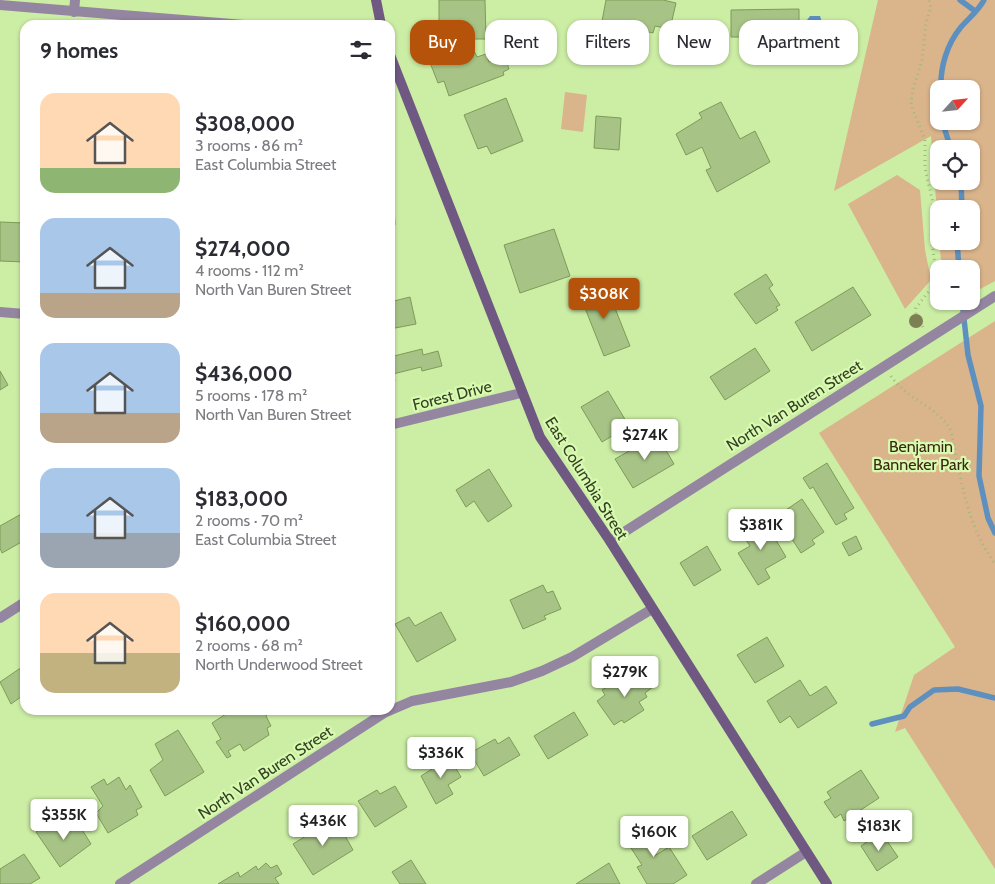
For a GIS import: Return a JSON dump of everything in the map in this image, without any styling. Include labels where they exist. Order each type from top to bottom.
[{"type":"street","points":[[74,12],[75,0]]},
{"type":"street","points":[[376,0],[380,20]]},
{"type":"street","points":[[0,5],[179,20]]},
{"type":"street","name":"East Columbia Street","points":[[395,68],[521,393],[540,437],[610,541],[827,884]]},
{"type":"street","name":"North Van Buren Street","points":[[610,541],[995,296]]},
{"type":"street","points":[[0,312],[20,314]]},
{"type":"street","name":"Forest Drive","points":[[395,424],[521,393]]},
{"type":"street","points":[[0,618],[20,605]]},
{"type":"street","name":"North Van Buren Street","points":[[395,708],[412,701],[511,682],[542,671],[572,657],[652,608]]},
{"type":"street","name":"North Van Buren Street","points":[[120,884],[381,715]]},
{"type":"street","points":[[756,884],[806,852]]},
{"type":"path","points":[[925,330],[916,314],[916,308],[932,287],[936,274],[931,234],[933,203],[925,168],[925,140],[911,105],[912,92],[922,61],[926,22],[930,8],[929,0]]},
{"type":"path","points":[[885,366],[907,394],[946,420],[951,431],[967,509],[978,536],[995,564]]},
{"type":"green space","points":[[878,0],[995,0],[995,281],[980,289],[980,260],[941,260],[940,250],[980,250],[980,200],[936,200],[935,190],[980,190],[980,140],[931,140],[931,136],[834,191]]},
{"type":"green space","points":[[565,92],[587,95],[583,132],[561,129]]},
{"type":"green space","points":[[897,175],[920,190],[925,250],[930,281],[905,309],[848,204]]},
{"type":"green space","name":"Benjamin Banneker Park","points":[[995,321],[995,869],[905,728],[895,732],[914,675],[955,647],[819,433]]},
{"type":"water","points":[[810,16],[820,16],[821,20],[807,20]]},
{"type":"building","points":[[439,0],[485,0],[485,39],[475,39],[475,20],[439,20]]},
{"type":"building","points":[[606,0],[663,0],[676,3],[672,20],[659,20],[659,27],[655,26],[653,33],[649,32],[649,20],[602,20]]},
{"type":"building","points":[[799,9],[799,20],[739,20],[739,37],[731,37],[731,10]]},
{"type":"building","points":[[475,53],[477,57],[485,54],[485,65],[508,65],[509,69],[503,72],[504,75],[449,96],[444,81],[438,83],[431,65],[475,65]]},
{"type":"building","points":[[506,98],[523,141],[491,154],[487,146],[478,149],[464,115]]},
{"type":"building","points":[[721,102],[740,139],[755,131],[770,162],[717,192],[706,170],[711,168],[702,147],[686,155],[676,134],[702,118],[699,113]]},
{"type":"building","points":[[596,116],[621,118],[619,150],[594,148]]},
{"type":"building","points":[[0,222],[20,223],[20,262],[0,261]]},
{"type":"building","points":[[554,229],[570,276],[520,293],[504,245]]},
{"type":"building","points":[[766,274],[773,285],[769,288],[780,305],[776,307],[778,310],[756,324],[734,294]]},
{"type":"building","points":[[605,283],[630,346],[604,356],[579,293]]},
{"type":"building","points":[[853,287],[871,315],[812,351],[795,322]]},
{"type":"building","points":[[410,297],[416,324],[395,328],[395,301]]},
{"type":"building","points":[[755,348],[770,371],[725,400],[710,377]]},
{"type":"building","points":[[422,349],[423,355],[438,351],[442,366],[422,371],[421,367],[395,374],[395,356]]},
{"type":"building","points":[[0,371],[8,385],[0,390]]},
{"type":"building","points":[[608,391],[629,426],[602,442],[581,407]]},
{"type":"building","points":[[657,435],[674,464],[633,488],[615,459]]},
{"type":"building","points":[[827,463],[854,508],[844,514],[847,519],[836,525],[813,487],[810,489],[803,478]]},
{"type":"building","points":[[489,469],[512,506],[488,522],[474,501],[466,507],[456,490]]},
{"type":"building","points":[[802,499],[824,532],[812,540],[815,544],[801,553],[777,516]]},
{"type":"building","points":[[20,515],[20,543],[2,553],[0,548],[0,526]]},
{"type":"building","points":[[758,518],[765,530],[770,530],[786,557],[765,569],[770,578],[758,585],[738,553],[750,546],[742,534],[751,528],[749,524]]},
{"type":"building","points":[[856,536],[862,549],[849,556],[842,543]]},
{"type":"building","points":[[707,546],[721,570],[694,586],[680,563]]},
{"type":"building","points":[[543,585],[547,593],[553,591],[561,609],[544,616],[546,619],[523,629],[510,600]]},
{"type":"building","points":[[441,612],[456,640],[417,662],[395,624],[409,617],[415,626]]},
{"type":"building","points":[[767,637],[784,666],[755,683],[737,655]]},
{"type":"building","points":[[20,668],[20,698],[11,704],[0,682]]},
{"type":"building","points":[[642,671],[653,687],[645,693],[647,697],[639,702],[644,710],[624,723],[622,720],[614,725],[597,701],[605,695],[602,690],[623,677],[626,681]]},
{"type":"building","points":[[800,680],[810,696],[826,686],[837,703],[798,728],[790,716],[780,723],[767,701]]},
{"type":"building","points":[[574,712],[588,735],[548,759],[534,736]]},
{"type":"building","points":[[224,715],[267,715],[271,726],[267,728],[269,735],[244,751],[240,744],[228,751],[231,756],[227,758],[216,742],[221,739],[212,723]]},
{"type":"building","points":[[178,730],[204,772],[165,796],[150,770],[163,760],[155,744]]},
{"type":"building","points":[[509,737],[520,755],[484,776],[470,753],[495,739],[498,744]]},
{"type":"building","points":[[447,754],[461,777],[448,785],[453,794],[436,804],[421,776],[432,769],[430,765]]},
{"type":"building","points":[[861,770],[879,798],[844,821],[841,814],[835,818],[824,802],[831,798],[827,792]]},
{"type":"building","points":[[119,777],[126,790],[130,785],[142,807],[136,810],[138,815],[108,833],[96,813],[103,806],[91,787],[104,779],[107,785]]},
{"type":"building","points":[[395,786],[407,807],[375,827],[358,801],[377,790],[380,794]]},
{"type":"building","points":[[732,811],[747,835],[707,860],[692,836]]},
{"type":"building","points":[[335,818],[353,850],[313,875],[293,844]]},
{"type":"building","points":[[76,820],[91,844],[60,867],[36,832],[52,821],[59,832]]},
{"type":"building","points":[[642,822],[656,845],[650,849],[654,856],[669,847],[687,875],[673,884],[647,884],[637,867],[642,865],[622,834]]},
{"type":"building","points":[[881,832],[898,857],[877,871],[861,846]]},
{"type":"building","points":[[24,854],[40,878],[30,884],[0,884],[0,869]]},
{"type":"building","points":[[411,860],[426,884],[400,884],[392,872]]},
{"type":"building","points":[[266,863],[271,868],[277,865],[282,874],[275,878],[279,884],[218,884],[238,872],[240,877],[256,866],[258,870]]},
{"type":"building","points":[[609,863],[620,884],[576,884]]},
{"type":"waterway","points":[[960,0],[975,11]]},
{"type":"waterway","points":[[941,80],[943,64],[948,48],[961,27],[977,11],[984,0]]},
{"type":"waterway","points":[[945,130],[948,140]]},
{"type":"waterway","points":[[961,190],[962,200]]},
{"type":"waterway","points":[[958,250],[958,260]]},
{"type":"waterway","points":[[963,310],[968,355],[981,406],[979,476],[988,518],[995,533]]},
{"type":"waterway","points":[[872,724],[904,716],[910,707],[934,690],[958,689],[995,698]]}]
